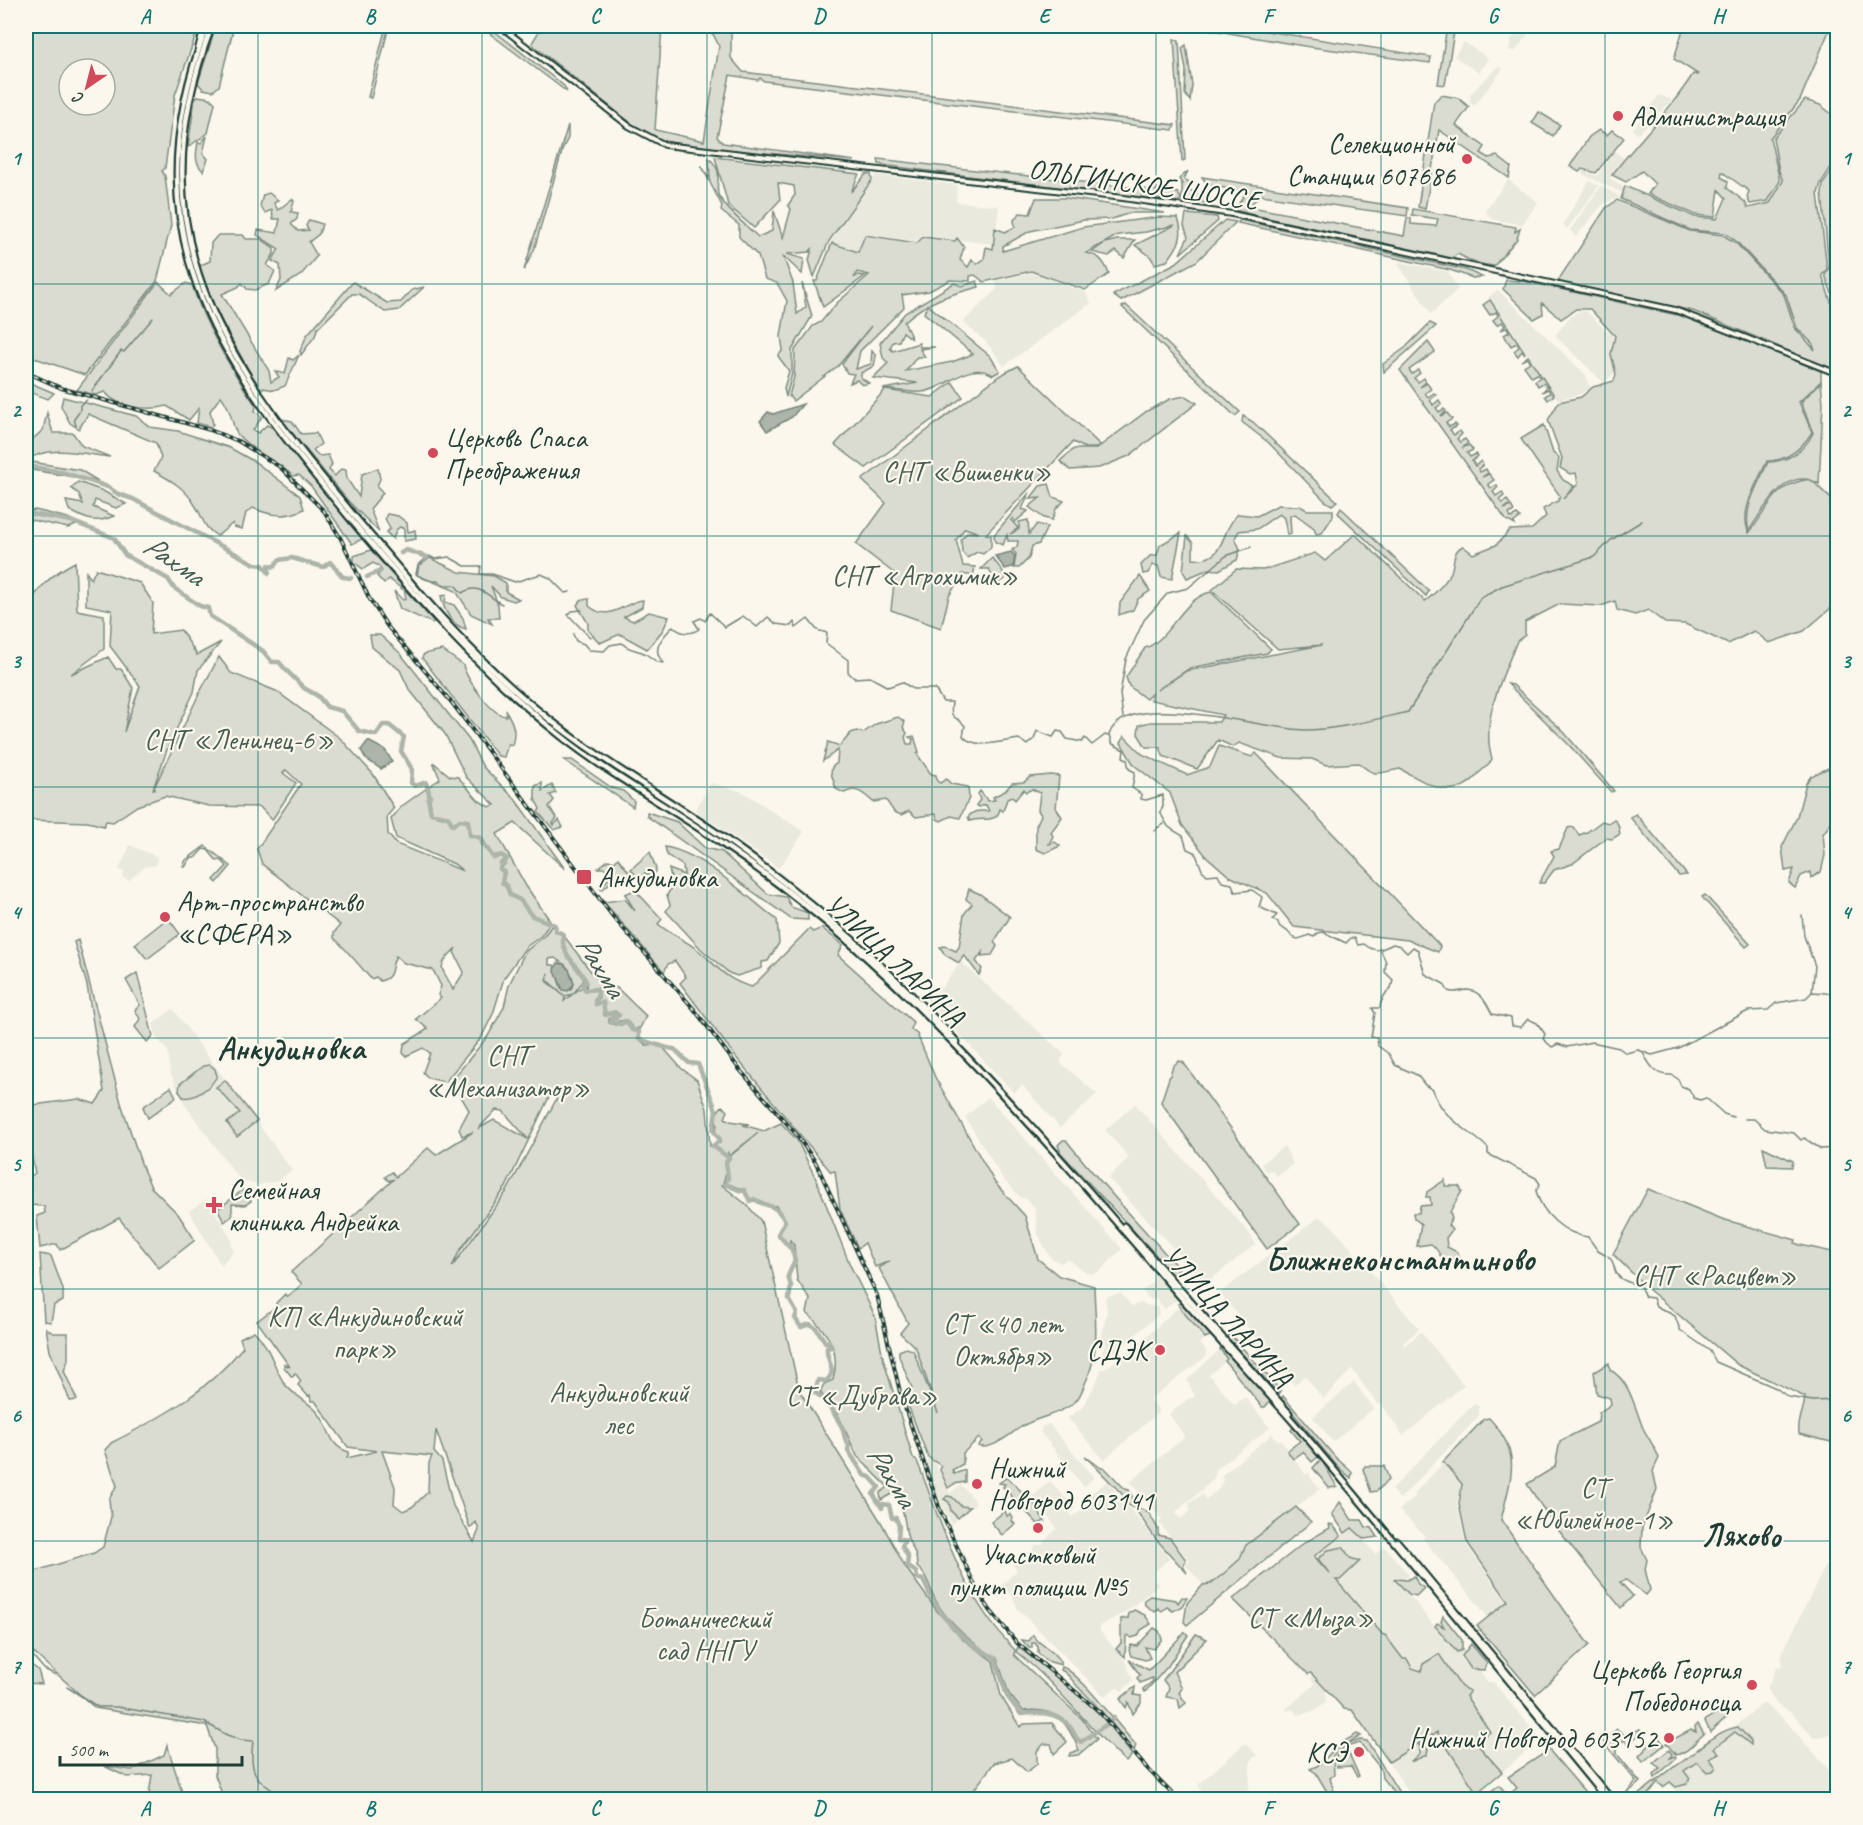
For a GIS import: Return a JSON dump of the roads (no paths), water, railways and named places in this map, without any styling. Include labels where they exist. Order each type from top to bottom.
[{"type":"main road","name":"УЛИЦА ЛАРИНА","points":[[205,26],[178,133],[176,172],[178,214],[185,246],[210,318],[249,388],[321,483],[416,596],[504,688],[593,760],[689,821],[787,890],[851,942],[939,1025],[1278,1398],[1612,1800]]},
{"type":"main road","points":[[212,26],[194,81],[183,134],[181,173],[183,213],[197,271],[217,322],[237,358],[273,413],[419,592],[492,670],[542,714],[605,761],[697,819],[813,903],[892,975],[939,1025]]},
{"type":"main road","name":"ОЛЬГИНСКОЕ ШОССЕ","points":[[500,26],[635,130],[665,145],[1122,198],[1232,214],[1675,310],[1838,374]]},
{"type":"main road","name":"УЛИЦА ЛАРИНА","points":[[959,1047],[1310,1441],[1607,1800]]},
{"type":"waterway","points":[[92,391],[121,351],[124,352],[153,318]]},
{"type":"waterway","points":[[76,426],[74,419],[80,411],[80,405],[87,400]]},
{"type":"waterway","points":[[26,466],[62,472],[108,487],[255,564],[263,565],[269,573],[269,565],[274,567],[279,560],[292,558],[323,567],[330,562],[343,577],[351,578]]},
{"type":"waterway","name":"Рахма","points":[[26,513],[71,521],[114,538],[125,555],[168,579],[174,588],[200,606],[208,608],[210,616],[263,651],[272,662],[279,662],[286,670]]},
{"type":"waterway","points":[[1109,735],[1120,721],[1141,714],[1167,712],[1198,714],[1285,728],[1317,730],[1408,712],[1481,597],[1502,586],[1594,557],[1611,540],[1642,521]]},
{"type":"waterway","points":[[1123,717],[1120,694],[1126,659],[1144,620],[1168,593],[1188,588],[1226,556],[1251,547]]},
{"type":"waterway","points":[[401,553],[406,550],[427,557]]},
{"type":"waterway","points":[[502,604],[483,591],[473,589],[462,593],[455,585],[442,585],[438,581],[424,579],[416,574],[418,565],[429,556],[435,559],[449,557],[465,566],[481,566],[480,574],[492,574],[515,582],[541,574],[550,578],[565,593],[570,592]]},
{"type":"waterway","points":[[367,577],[380,571]]},
{"type":"waterway","points":[[582,610],[572,611],[568,615],[590,637]]},
{"type":"waterway","points":[[573,634],[576,641],[584,644],[589,650],[604,651],[610,645],[622,643],[664,663],[660,658],[658,648],[662,638],[669,630],[673,626],[683,632],[696,631],[699,629],[694,621],[701,618],[705,621],[710,613],[725,627],[743,616],[757,627],[768,617],[776,624],[791,626],[794,622],[796,628],[808,619],[817,630],[827,633],[826,643],[848,660],[848,672],[854,678],[870,677],[888,687],[902,682],[913,689],[935,689],[943,702],[952,702],[953,716],[965,726],[963,736],[974,743],[990,744],[1019,739],[1027,745],[1034,739],[1037,731],[1053,737],[1057,731],[1062,732],[1067,739],[1082,742],[1085,738],[1092,745],[1105,735],[1111,737],[1111,743],[1124,750],[1123,757],[1127,759],[1129,769],[1135,772],[1132,788],[1141,794],[1141,799],[1146,800],[1163,795],[1163,807],[1160,812],[1169,827],[1183,836],[1187,849],[1195,852],[1202,870],[1207,875],[1218,874],[1222,882],[1232,884],[1235,892],[1252,890],[1262,897],[1259,907],[1277,915],[1272,920],[1278,922],[1280,927],[1293,937],[1300,939],[1309,935],[1314,937],[1323,932],[1346,943],[1351,938],[1355,938],[1358,945],[1364,944],[1375,950],[1393,944],[1400,946],[1407,953],[1413,947],[1418,950],[1425,974],[1444,984],[1448,991],[1468,990],[1477,993],[1492,1014],[1511,1018],[1512,1026],[1521,1027],[1528,1019],[1537,1023],[1545,1034],[1543,1039],[1552,1047],[1558,1044],[1567,1047],[1592,1042],[1619,1048],[1626,1053],[1638,1050],[1652,1055],[1678,1048],[1748,1011],[1768,1010],[1776,1003],[1806,998],[1812,992],[1838,994]]},
{"type":"waterway","name":"Рахма","points":[[287,671],[304,688],[318,696],[327,707],[342,711],[359,731],[376,735],[383,725],[389,725],[404,737],[401,751],[412,769],[411,783],[415,786],[426,782],[431,813],[448,817],[453,825],[460,820],[468,821],[470,835],[481,838],[482,843],[494,858],[501,855],[507,859],[504,864],[501,863],[500,869],[504,872],[502,882],[507,886],[510,895],[520,900],[532,916],[555,925],[556,931],[563,934],[564,947],[586,981],[583,984],[585,990],[598,989],[596,1004],[603,1002],[605,1015],[614,1013],[619,1015],[616,1018],[613,1017],[611,1022],[621,1024],[626,1021],[632,1030],[639,1031],[639,1038],[674,1049],[689,1063],[698,1064],[716,1110],[713,1130],[720,1140],[713,1146],[729,1158],[726,1162],[728,1178],[725,1184],[741,1191],[744,1190],[750,1201],[754,1199],[775,1208],[785,1221],[778,1234],[789,1247],[790,1244],[795,1260],[788,1276],[791,1286],[789,1299],[797,1313],[795,1318],[801,1327],[810,1324],[816,1328],[826,1343],[829,1341],[831,1347],[827,1348],[832,1369],[830,1377],[826,1381],[818,1380],[815,1393],[827,1403],[837,1418],[849,1445],[848,1450],[864,1475],[870,1477],[879,1487],[873,1494],[882,1508],[883,1504],[889,1505],[892,1518],[896,1518],[899,1526],[898,1538],[905,1540],[902,1546],[908,1557],[907,1566],[916,1572],[917,1578],[923,1580],[935,1604],[951,1625],[971,1643],[995,1658],[1007,1696],[1021,1714],[1054,1715],[1065,1722],[1081,1742],[1107,1724]]},
{"type":"waterway","points":[[1157,828],[1164,824]]},
{"type":"waterway","points":[[1802,915],[1804,936],[1815,966],[1812,992]]},
{"type":"waterway","points":[[1381,951],[1386,962],[1385,972],[1393,980],[1380,1008],[1372,1008],[1375,1013],[1371,1037],[1377,1037],[1378,1046],[1389,1054],[1395,1065],[1417,1075],[1425,1085],[1433,1090],[1442,1108],[1488,1148],[1488,1154],[1536,1178],[1540,1184],[1536,1191],[1539,1199],[1555,1222],[1571,1232],[1588,1237],[1598,1251],[1605,1255]]},
{"type":"waterway","points":[[1643,1053],[1657,1072],[1672,1075],[1678,1079],[1681,1086],[1689,1089],[1694,1098],[1700,1100],[1706,1098],[1724,1114],[1733,1117]]},
{"type":"waterway","points":[[1745,1119],[1754,1119],[1765,1129],[1794,1133],[1801,1140],[1804,1138],[1821,1149],[1836,1148]]},
{"type":"waterway","points":[[1608,1256],[1619,1277],[1640,1286],[1645,1297],[1653,1298],[1656,1306],[1675,1316],[1680,1330],[1710,1351],[1716,1362],[1776,1388],[1788,1397],[1813,1401],[1838,1400]]},
{"type":"waterway","points":[[26,1648],[44,1669],[56,1675]]},
{"type":"waterway","points":[[67,1687],[98,1707],[117,1707],[204,1722],[227,1735],[253,1741],[252,1763],[257,1777],[287,1800]]},
{"type":"waterway","name":"Рахма","points":[[1111,1721],[1114,1718]]},
{"type":"railway","points":[[26,372],[61,388],[210,430],[238,441],[280,467],[324,511],[341,539],[369,598],[387,626],[452,703],[614,918],[694,1009],[740,1070],[796,1134],[816,1163],[877,1295],[901,1396],[940,1510],[977,1590],[990,1610],[1017,1643],[1099,1711],[1143,1764],[1178,1800]]},
{"type":"place","name":"Администрация","points":[[1618,116]]},
{"type":"place","name":"Селекционной Станции 607686","points":[[1467,159]]},
{"type":"place","name":"Церковь Спаса Преображения","points":[[433,453]]},
{"type":"place","name":"Анкудиновка","points":[[584,877]]},
{"type":"place","name":"Арт-пространство «СФЕРА»","points":[[165,917]]},
{"type":"place","name":"Семейная клиника Андрейка","points":[[214,1205]]},
{"type":"place","name":"СДЭК","points":[[1160,1350]]},
{"type":"place","name":"Нижний Новгород 603141","points":[[977,1484]]},
{"type":"place","name":"Участковый пункт полиции №5","points":[[1038,1528]]},
{"type":"place","name":"Церковь Георгия Победоносца","points":[[1752,1685]]},
{"type":"place","name":"Нижний Новгород 603152","points":[[1669,1738]]},
{"type":"place","name":"КСЭ","points":[[1359,1752]]},
{"type":"district","name":"Анкудиновка","points":[[291,1048]]},
{"type":"district","name":"Ближнеконстантиново","points":[[1400,1259]]},
{"type":"district","name":"Ляхово","points":[[1741,1535]]},
{"type":"park label","name":"СНТ «Вишенки»","points":[[967,471]]},
{"type":"park label","name":"СНТ «Агрохимик»","points":[[925,575]]},
{"type":"park label","name":"СНТ «Ленинец-6»","points":[[239,739]]},
{"type":"park label","name":"СНТ «Механизатор»","points":[[508,1071]]},
{"type":"park label","name":"СНТ «Расцвет»","points":[[1715,1275]]},
{"type":"park label","name":"КП «Анкудиновский парк»","points":[[365,1332]]},
{"type":"park label","name":"СТ «40 лет Октября»","points":[[1003,1339]]},
{"type":"park label","name":"СТ «Дубрава»","points":[[862,1395]]},
{"type":"park label","name":"Анкудиновский лес","points":[[619,1408]]},
{"type":"park label","name":"СТ «Юбилейное-1»","points":[[1594,1503]]},
{"type":"park label","name":"СТ «Мыза»","points":[[1311,1617]]},
{"type":"park label","name":"Ботанический сад ННГУ","points":[[705,1634]]}]
